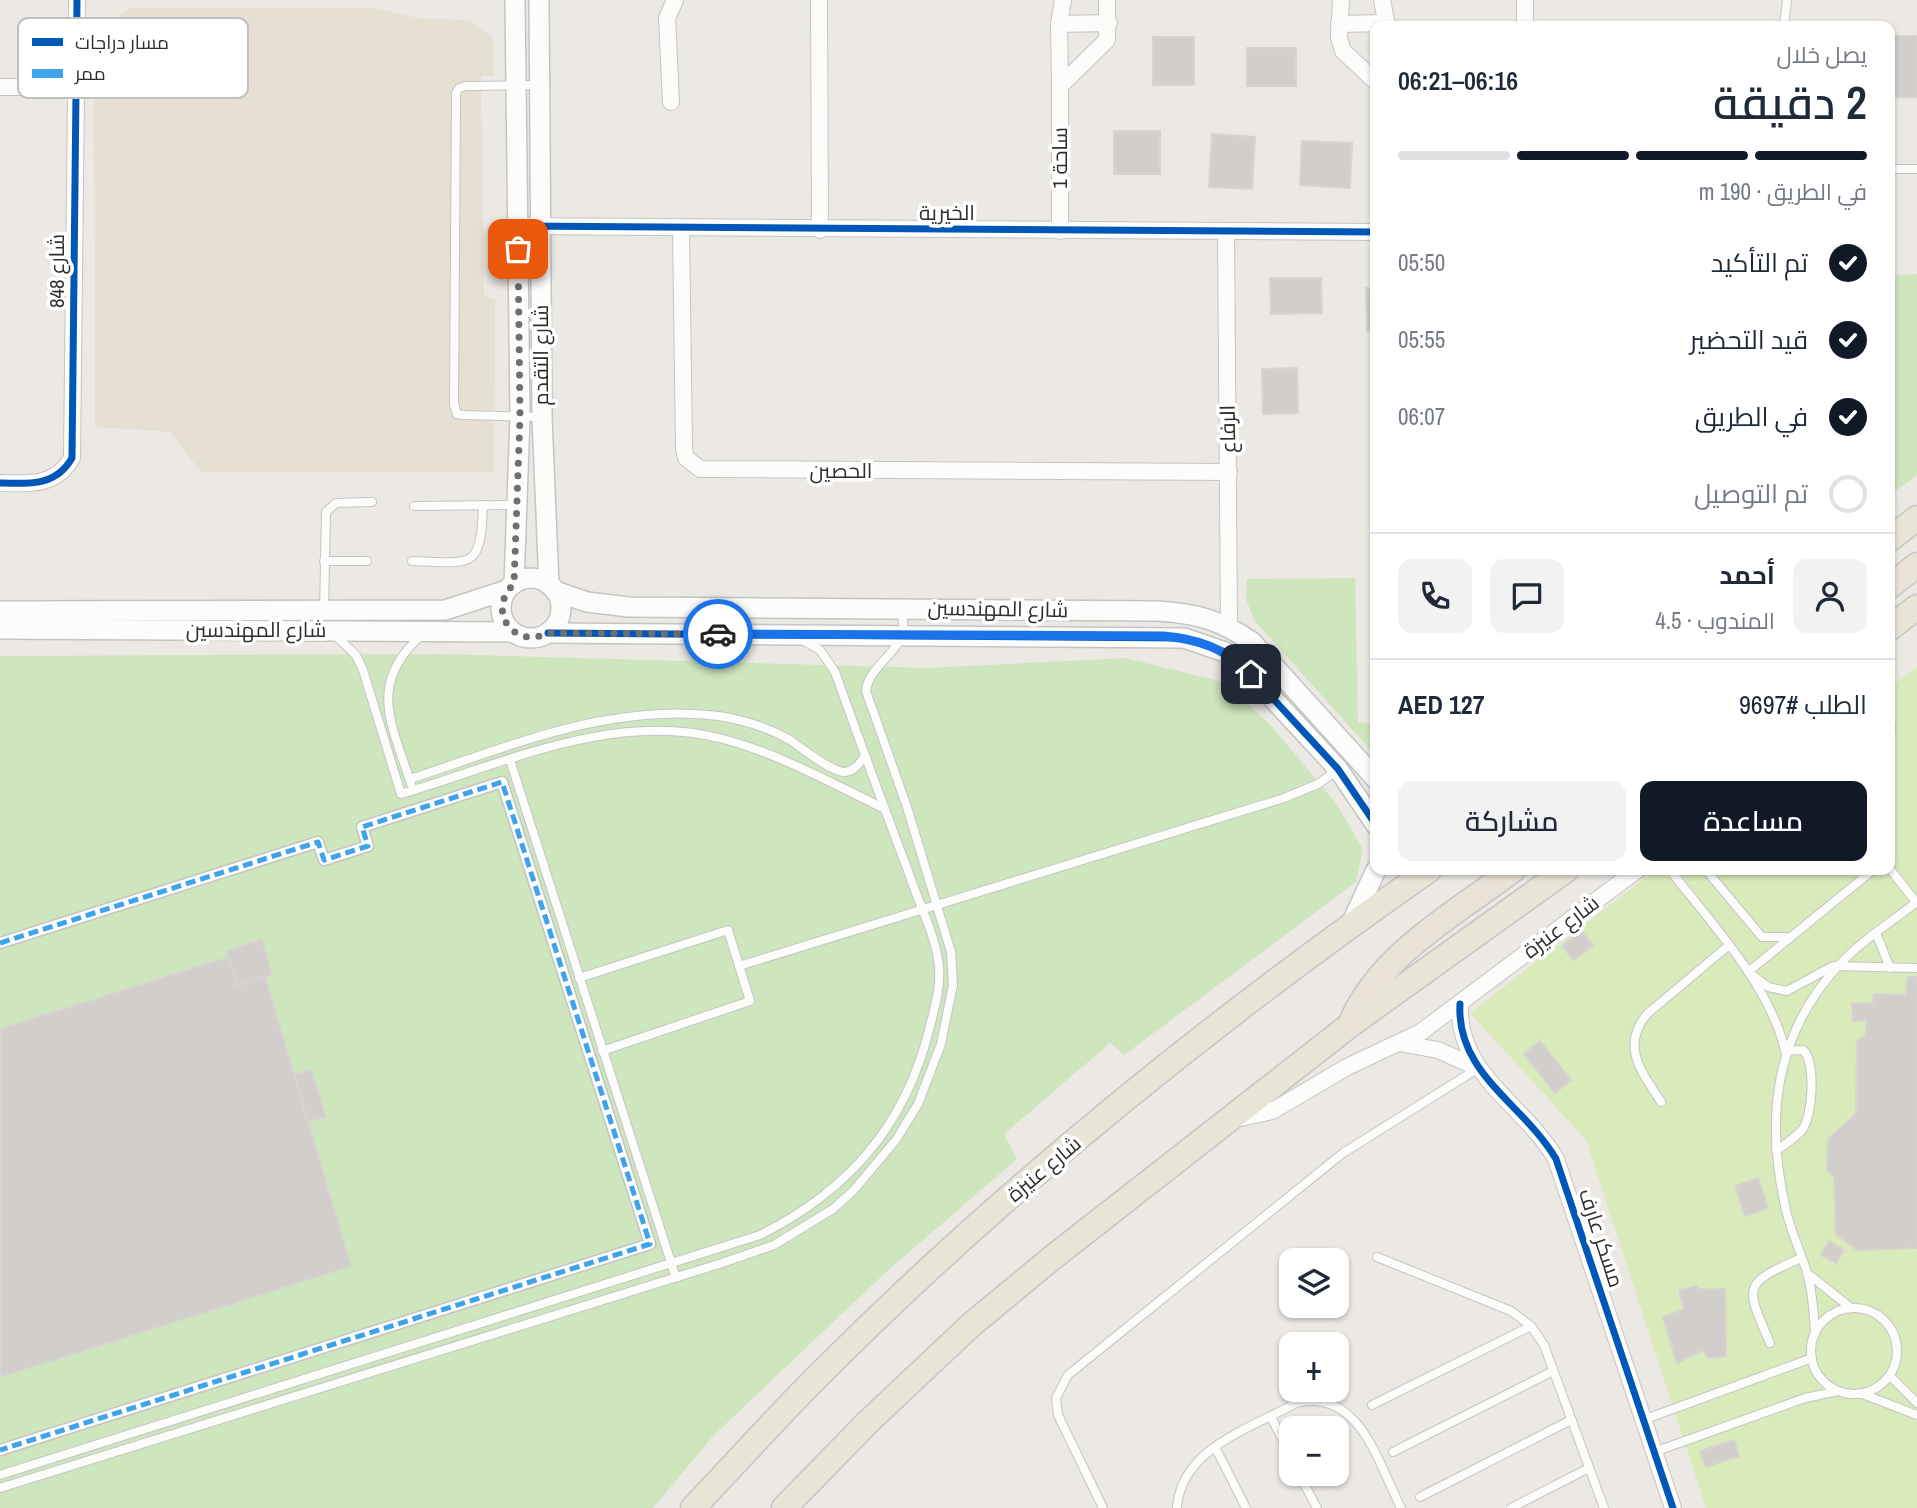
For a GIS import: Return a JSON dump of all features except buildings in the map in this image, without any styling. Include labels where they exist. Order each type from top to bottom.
[{"type":"highway","points":[[1895,582],[1917,565]]},
{"type":"highway","points":[[1350,1024],[1359,1002],[1375,979],[1403,953],[1506,875]]},
{"type":"main road","points":[[1895,535],[1917,518]]},
{"type":"main road","points":[[1895,624],[1917,607]]},
{"type":"main road","name":"شارع عنيزة","points":[[694,1508],[818,1377],[991,1214],[1140,1088],[1351,924],[1422,875]]},
{"type":"main road","name":"شارع عنيزة","points":[[784,1508],[869,1421],[971,1325],[1350,1024],[1559,875]]},
{"type":"street","name":"شارع 848","points":[[76,18],[77,0]]},
{"type":"street","name":"شارع التقدم","points":[[510,587],[518,505],[520,417],[514,0]]},
{"type":"street","name":"شارع التقدم","points":[[539,0],[542,417],[552,588]]},
{"type":"street","points":[[671,102],[667,18],[675,0]]},
{"type":"street","points":[[819,0],[820,230]]},
{"type":"street","name":"ساحة 1","points":[[1059,230],[1059,24],[1063,0]]},
{"type":"street","points":[[1060,86],[1103,46],[1108,36],[1107,0]]},
{"type":"street","points":[[1341,0],[1339,24],[1343,51],[1370,76]]},
{"type":"street","points":[[1382,0],[1386,21]]},
{"type":"street","points":[[1525,0],[1525,21]]},
{"type":"street","points":[[1059,24],[1109,23]]},
{"type":"street","points":[[1339,24],[1370,25]]},
{"type":"street","points":[[0,87],[18,87]]},
{"type":"street","name":"شارع 848","points":[[0,483],[35,484],[55,479],[65,471],[72,457],[74,98]]},
{"type":"street","name":"الخيرية","points":[[518,226],[1370,232]]},
{"type":"street","name":"الحصين","points":[[681,229],[684,449],[686,458],[700,468],[1229,472]]},
{"type":"street","name":"الرفاع","points":[[1226,232],[1229,626]]},
{"type":"street","points":[[531,578],[552,588],[561,609],[559,618],[548,633],[530,638],[512,632],[502,617],[501,608],[510,587],[531,578]]},
{"type":"street","name":"شارع المهندسين","points":[[0,629],[326,621],[445,610],[510,587]]},
{"type":"street","name":"شارع المهندسين","points":[[552,588],[587,602],[629,607],[1168,611],[1206,617],[1229,626],[1252,642],[1370,772]]},
{"type":"street","name":"شارع المهندسين","points":[[0,611],[326,621],[425,632],[512,632]]},
{"type":"street","name":"شارع المهندسين","points":[[548,633],[1163,636],[1206,643],[1240,663],[1338,769],[1370,816]]},
{"type":"street","points":[[0,943],[318,842],[324,860],[368,846],[362,827],[502,782],[650,1244],[0,1450]]},
{"type":"street","points":[[1351,924],[1374,875]]},
{"type":"street","name":"شارع عنيزة","points":[[1227,1121],[1272,1111],[1347,1067],[1420,1032],[1630,875]]},
{"type":"street","name":"مسكر عارف","points":[[1460,1004],[1461,1037],[1478,1068],[1545,1141],[1556,1159],[1672,1508]]},
{"type":"street","name":"مسكر عارف","points":[[1399,1043],[1438,1050],[1478,1068]]},
{"type":"lane","points":[[1785,21],[1787,0]]},
{"type":"lane","points":[[540,85],[466,86],[456,93],[454,404],[457,414],[542,417]]},
{"type":"lane","points":[[1895,169],[1917,169]]},
{"type":"lane","points":[[372,502],[336,503],[326,512],[326,621],[344,641],[363,670],[401,794],[603,735],[641,730],[686,732],[721,738],[778,757],[885,808]]},
{"type":"lane","points":[[412,561],[463,562],[475,556],[482,543],[483,505]]},
{"type":"lane","points":[[414,506],[518,505]]},
{"type":"lane","points":[[324,561],[367,561]]},
{"type":"lane","points":[[0,1488],[676,1278],[774,1245],[833,1209],[853,1191],[896,1140],[930,1076],[950,1005],[953,962],[907,807],[866,691],[872,672],[891,656],[903,636],[899,607]]},
{"type":"lane","points":[[414,790],[389,715],[387,695],[396,664],[408,647],[425,632]]},
{"type":"lane","points":[[0,1475],[760,1235],[788,1221],[844,1181],[866,1158],[904,1101],[924,1049],[935,1006],[939,967],[885,808],[831,664],[820,650],[787,634]]},
{"type":"lane","points":[[410,779],[598,720],[657,713],[687,713],[741,721],[789,740],[840,771],[853,769],[866,756]]},
{"type":"lane","points":[[510,760],[676,1278]]},
{"type":"lane","points":[[739,966],[1283,798],[1318,784],[1338,769]]},
{"type":"lane","points":[[1674,875],[1748,972],[1773,1015],[1785,1051]]},
{"type":"lane","points":[[1710,875],[1762,937],[1787,937]]},
{"type":"lane","points":[[1748,972],[1787,937],[1866,875]]},
{"type":"lane","points":[[1838,1391],[1824,1381],[1812,1358],[1815,1334],[1807,1273],[1787,1219],[1776,1151],[1778,1091],[1785,1051],[1814,998],[1839,965],[1916,902],[1895,875]]},
{"type":"lane","points":[[579,978],[728,930],[750,1001],[602,1051]]},
{"type":"lane","points":[[1876,933],[1890,968]]},
{"type":"lane","points":[[1661,1102],[1639,1067],[1633,1042],[1636,1027],[1647,1014],[1728,946]]},
{"type":"lane","points":[[1748,972],[1768,988],[1787,991],[1828,967],[1839,965],[1917,968]]},
{"type":"lane","points":[[1776,1151],[1802,1130],[1810,1111],[1810,1059],[1803,1050],[1785,1051]]},
{"type":"lane","points":[[1103,1508],[1058,1415],[1056,1398],[1068,1375],[1343,1153],[1478,1068]]},
{"type":"lane","points":[[1377,1256],[1511,1311],[1531,1326],[1544,1345],[1604,1508]]},
{"type":"lane","points":[[1770,1343],[1753,1305],[1753,1289],[1766,1273],[1801,1258]]},
{"type":"lane","points":[[1807,1273],[1851,1308],[1875,1313],[1892,1330],[1898,1353],[1890,1376],[1882,1384],[1860,1394]]},
{"type":"lane","points":[[1815,1334],[1829,1316],[1851,1308]]},
{"type":"lane","points":[[1372,1405],[1531,1326]]},
{"type":"lane","points":[[1643,1419],[1812,1358]]},
{"type":"lane","points":[[1393,1452],[1553,1371]]},
{"type":"lane","points":[[1890,1376],[1917,1403]]},
{"type":"lane","points":[[1654,1452],[1805,1398],[1838,1391],[1860,1394],[1917,1415]]},
{"type":"lane","points":[[1177,1508],[1178,1493],[1187,1471],[1203,1454],[1271,1417],[1310,1400],[1338,1405],[1359,1425],[1401,1508]]},
{"type":"lane","points":[[1271,1417],[1279,1433]]},
{"type":"lane","points":[[1420,1497],[1572,1420]]},
{"type":"lane","points":[[1215,1447],[1246,1508]]},
{"type":"lane","points":[[1511,1508],[1589,1468]]},
{"type":"lane","points":[[1305,1486],[1317,1508]]},
{"type":"shaded area","points":[[131,8],[374,8],[418,18],[469,20],[493,37],[494,76],[481,76],[484,296],[495,300],[494,472],[201,472],[170,432],[95,427],[94,98],[248,98],[248,18],[116,18]]},
{"type":"green space","points":[[1917,274],[1917,475],[1895,491],[1895,275]]},
{"type":"green space","points":[[1355,578],[1358,722],[1370,723],[1370,749],[1254,620],[1246,599],[1247,579]]},
{"type":"green space","points":[[440,654],[928,668],[1125,658],[1227,683],[1274,729],[1336,803],[1363,849],[1356,882],[1124,1055],[1110,1043],[1004,1134],[1017,1159],[886,1272],[713,1436],[653,1508],[0,1508],[0,656]]},
{"type":"green space","points":[[1917,667],[1917,1508],[1706,1508],[1586,1140],[1470,1013],[1649,875],[1895,875],[1895,683]]},
{"type":"marked path","points":[[0,943],[318,842],[324,860],[368,846],[362,827],[502,782],[650,1244],[0,1450]]},
{"type":"cycle path","points":[[77,0],[77,18]]},
{"type":"cycle path","points":[[0,483],[32,483],[50,478],[66,467],[72,458],[76,98]]},
{"type":"cycle path","points":[[518,226],[1370,232]]},
{"type":"cycle path","points":[[548,633],[1184,638],[1225,652],[1240,663],[1338,769],[1370,816]]},
{"type":"cycle path","points":[[1460,1004],[1462,1029],[1469,1050],[1480,1069],[1543,1139],[1556,1159],[1673,1508]]},
{"type":"way so far","points":[[518,249],[518,505],[514,584],[502,598],[502,617],[506,625],[512,632],[530,638],[548,633],[718,634]]},
{"type":"route","points":[[718,634],[1163,636],[1206,643],[1225,652],[1251,674]]}]
